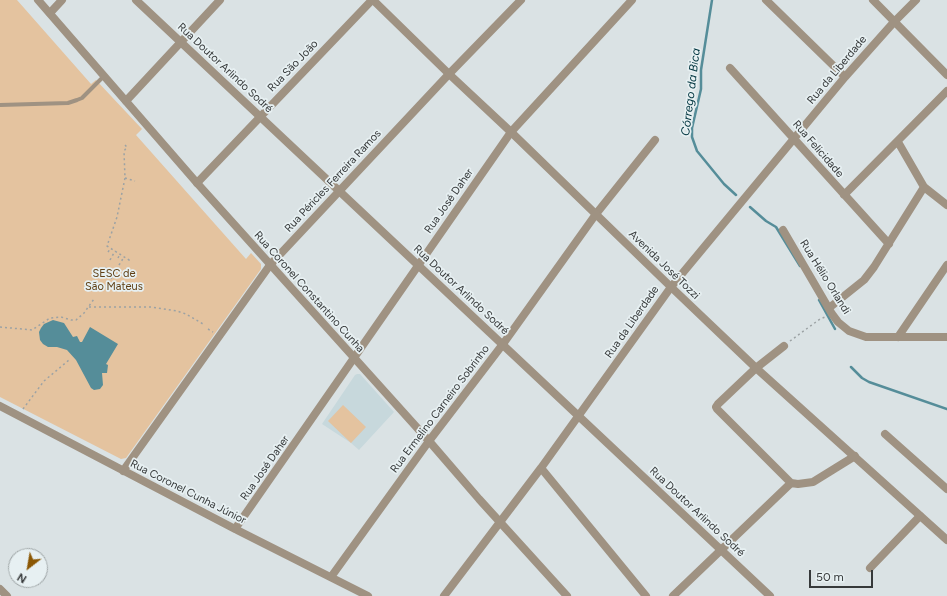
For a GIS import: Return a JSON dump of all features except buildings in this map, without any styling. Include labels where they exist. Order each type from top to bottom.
[{"type":"street","name":"Rua Coronel Constantino Cunha","points":[[38,0],[270,265],[567,596]]},
{"type":"street","points":[[50,13],[62,0]]},
{"type":"street","name":"Rua Doutor Arlindo Sodré","points":[[136,0],[580,415],[770,596]]},
{"type":"street","points":[[126,101],[220,0]]},
{"type":"street","name":"Avenida José Tozzi","points":[[372,0],[756,368],[947,540]]},
{"type":"street","name":"Rua São João","points":[[197,182],[372,0]]},
{"type":"street","name":"Rua Péricles Ferreira Ramos","points":[[123,470],[270,265],[449,74],[521,0]]},
{"type":"street","name":"Rua José Daher","points":[[235,529],[511,132],[632,0]]},
{"type":"street","points":[[766,0],[845,77]]},
{"type":"street","points":[[873,0],[947,75]]},
{"type":"street","name":"Rua da Liberdade","points":[[444,596],[580,415],[671,287],[845,77],[894,22],[916,0]]},
{"type":"street","name":"Rua Felicidade","points":[[730,68],[889,244]]},
{"type":"street","points":[[844,195],[947,91]]},
{"type":"street","name":"Rua Ermelino Carneiro Sobrinho","points":[[331,577],[429,441],[503,344],[596,214],[654,140]]},
{"type":"street","points":[[898,142],[924,187],[947,205]]},
{"type":"street","points":[[829,308],[864,280],[889,244],[924,187]]},
{"type":"street","name":"Rua Hélio Orlandi","points":[[783,230],[838,322],[849,331],[866,337],[947,337]]},
{"type":"street","points":[[898,337],[947,265]]},
{"type":"street","points":[[784,346],[756,368],[717,405],[717,410],[791,483],[798,484],[813,482],[855,456]]},
{"type":"street","name":"Rua Coronel Cunha Júnior","points":[[0,406],[235,529],[368,596]]},
{"type":"street","points":[[885,434],[947,489]]},
{"type":"street","points":[[541,468],[646,596]]},
{"type":"street","points":[[673,596],[791,483]]},
{"type":"street","points":[[870,568],[920,516]]},
{"type":"street","points":[[0,589],[7,596]]},
{"type":"lane","points":[[0,105],[68,103],[82,98],[104,76]]},
{"type":"path","points":[[125,145],[127,147],[124,151],[125,178],[117,217],[107,246],[128,260],[127,263]]},
{"type":"path","points":[[125,178],[135,181]]},
{"type":"path","points":[[108,252],[111,248]]},
{"type":"path","points":[[110,260],[115,251]]},
{"type":"path","points":[[118,258],[120,254]]},
{"type":"path","points":[[119,265],[124,257]]},
{"type":"path","points":[[102,273],[107,265]]},
{"type":"path","points":[[111,279],[116,270]]},
{"type":"path","points":[[0,327],[14,327],[32,330],[50,318],[61,317],[76,320],[80,318],[94,299]]},
{"type":"path","points":[[89,307],[115,308],[138,306],[161,308],[186,314],[203,324]]},
{"type":"path","points":[[784,346],[820,319]]},
{"type":"path","points":[[23,408],[44,381],[69,360]]},
{"type":"shaded area","points":[[357,374],[360,374],[394,412],[359,450],[322,424]]},
{"type":"green space","name":"SESC de São Mateus","points":[[0,0],[17,0],[91,84],[96,80],[142,129],[136,135],[246,259],[251,253],[261,264],[261,269],[126,458],[121,459],[0,397]]},
{"type":"green space","points":[[343,405],[366,427],[351,443],[328,421]]},
{"type":"water","points":[[53,320],[64,323],[73,337],[77,336],[80,342],[82,342],[90,327],[118,344],[106,364],[108,365],[107,373],[102,373],[103,385],[100,389],[94,390],[91,388],[76,360],[67,350],[57,347],[48,347],[40,340],[39,332],[41,328],[44,324]]},
{"type":"waterway","name":"Córrego da Bica","points":[[712,0],[701,70],[701,89],[692,128],[692,137],[697,151],[724,184],[736,195]]},
{"type":"waterway","name":"Córrego da Bica","points":[[750,207],[766,221],[776,227],[800,266]]},
{"type":"waterway","name":"Córrego da Bica","points":[[819,300],[835,329]]},
{"type":"waterway","name":"Córrego da Bica","points":[[851,367],[862,378],[869,382],[947,409]]}]
